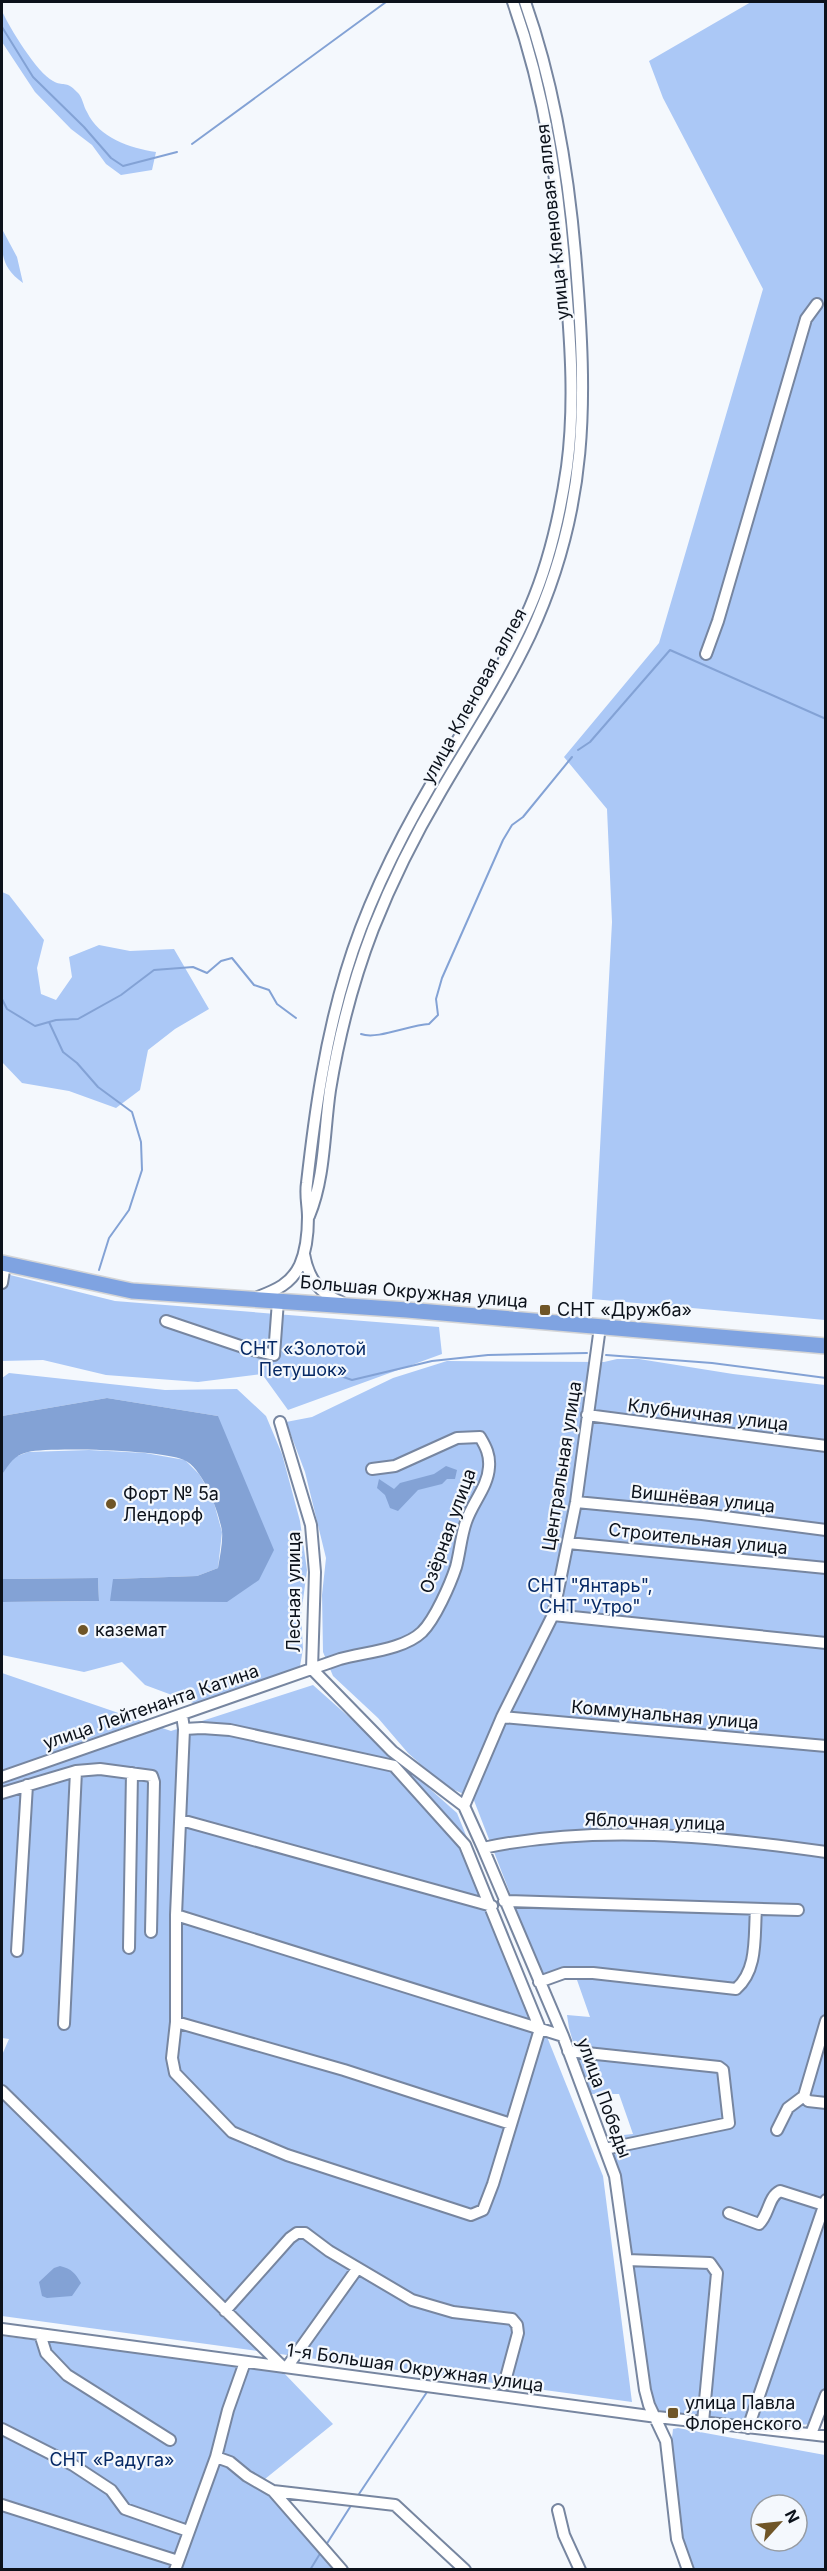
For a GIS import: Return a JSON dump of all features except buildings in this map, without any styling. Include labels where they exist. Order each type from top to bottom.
[{"type":"highway","name":"Большая Окружная улица","points":[[3,1263],[132,1291],[825,1346]]},
{"type":"street","name":"улица Кленовая аллея","points":[[304,1253],[308,1216],[305,1196],[320,1084],[336,1008],[357,938],[402,836],[487,692],[530,606],[554,534],[564,484],[570,437],[572,385],[561,218],[544,109],[527,43],[513,2]]},
{"type":"street","name":"улица Кленовая аллея","points":[[308,1216],[316,1197],[339,1044],[368,942],[412,842],[497,697],[532,630],[558,561],[576,486],[582,438],[584,385],[572,217],[555,106],[538,39],[525,2]]},
{"type":"street","points":[[706,654],[718,621],[806,319],[817,304]]},
{"type":"street","points":[[252,1299],[280,1288],[288,1282],[296,1273],[304,1253]]},
{"type":"street","points":[[304,1253],[306,1266],[318,1288],[339,1301],[356,1307]]},
{"type":"street","points":[[2,1283],[3,1263]]},
{"type":"street","points":[[166,1321],[249,1350],[274,1354],[278,1301]]},
{"type":"street","name":"Центральная улица","points":[[464,1806],[502,1717],[553,1614],[576,1502],[600,1327]]},
{"type":"street","name":"Клубничная улица","points":[[587,1415],[825,1446]]},
{"type":"street","name":"Лесная улица","points":[[280,1422],[311,1525],[315,1572],[312,1669],[392,1751],[464,1806]]},
{"type":"street","name":"Озёрная улица","points":[[312,1669],[367,1651],[389,1648],[409,1641],[422,1632],[433,1617],[456,1567],[466,1520],[481,1492],[489,1468],[488,1450],[480,1437],[457,1438],[395,1466],[372,1469]]},
{"type":"street","name":"Вишнёвая улица","points":[[576,1502],[702,1514],[825,1530]]},
{"type":"street","name":"Строительная улица","points":[[568,1543],[825,1568]]},
{"type":"street","points":[[553,1614],[825,1643]]},
{"type":"street","name":"улица Лейтенанта Катина","points":[[2,1777],[312,1669]]},
{"type":"street","points":[[182,1714],[184,1729],[176,1915],[176,2022],[172,2058],[175,2073],[232,2132],[287,2155],[471,2215],[483,2210],[494,2184],[540,2029],[492,1906],[465,1845],[394,1766],[230,1730],[184,1729]]},
{"type":"street","name":"Коммунальная улица","points":[[502,1717],[825,1746]]},
{"type":"street","points":[[2,1793],[76,1771],[100,1769],[152,1776],[154,1782],[151,1932]]},
{"type":"street","points":[[64,2024],[76,1771]]},
{"type":"street","points":[[129,1948],[132,1773]]},
{"type":"street","points":[[17,1951],[27,1785]]},
{"type":"street","name":"улица Победы","points":[[464,1806],[563,2036],[615,2176],[645,2390],[649,2405],[657,2417]]},
{"type":"street","points":[[181,1820],[492,1906]]},
{"type":"street","name":"Яблочная улица","points":[[483,1848],[525,1839],[614,1834],[775,1845],[825,1852]]},
{"type":"street","points":[[504,1901],[798,1910]]},
{"type":"street","points":[[539,1982],[564,1973],[593,1972],[736,1989],[747,1980],[753,1958],[756,1909]]},
{"type":"street","points":[[176,1915],[563,2036]]},
{"type":"street","points":[[777,2130],[788,2108],[804,2096],[825,2021]]},
{"type":"street","points":[[176,2022],[344,2070],[511,2124]]},
{"type":"street","points":[[568,2051],[720,2067],[723,2070],[729,2123],[605,2150]]},
{"type":"street","points":[[2,2091],[225,2311],[285,2367],[357,2269]]},
{"type":"street","points":[[804,2096],[808,2101],[825,2103]]},
{"type":"street","points":[[729,2213],[759,2224],[764,2220],[774,2194],[780,2191],[825,2203],[748,2428]]},
{"type":"street","points":[[225,2311],[290,2238],[297,2233],[305,2233],[357,2269],[412,2300],[453,2312],[512,2319],[517,2325],[518,2333],[504,2385]]},
{"type":"street","points":[[627,2260],[710,2263],[715,2267],[717,2273],[703,2422]]},
{"type":"street","name":"1-я Большая Окружная улица","points":[[2,2329],[657,2417],[825,2436]]},
{"type":"street","points":[[40,2334],[46,2353],[67,2375],[170,2440]]},
{"type":"street","points":[[2,2505],[176,2565],[216,2457],[228,2410],[245,2362]]},
{"type":"street","points":[[811,2434],[825,2395]]},
{"type":"street","points":[[657,2417],[666,2441],[677,2540],[688,2570]]},
{"type":"street","points":[[2,2429],[73,2465],[111,2490],[125,2509],[188,2531]]},
{"type":"street","points":[[216,2457],[230,2462],[247,2476],[273,2490],[342,2570]]},
{"type":"street","points":[[273,2490],[395,2505],[465,2570]]},
{"type":"street","points":[[558,2510],[564,2535],[579,2570]]},
{"type":"green space","points":[[751,2],[825,2],[825,1320],[592,1299],[612,922],[607,809],[564,757],[659,643],[763,289],[663,98],[649,61]]},
{"type":"green space","points":[[2,11],[17,38],[39,69],[56,83],[70,86],[81,96],[92,121],[99,129],[116,140],[136,148],[156,152],[152,170],[121,175],[106,164],[92,145],[71,129],[35,92],[2,42]]},
{"type":"green space","points":[[2,229],[17,257],[23,283],[11,272],[4,260]]},
{"type":"green space","points":[[2,892],[9,895],[44,940],[37,968],[41,994],[56,1000],[72,977],[69,957],[99,945],[130,951],[174,949],[209,1009],[175,1029],[148,1050],[140,1090],[116,1108],[69,1091],[22,1083],[2,1062]]},
{"type":"green space","name":"СНТ «Золотой Петушок»","points":[[2,1273],[115,1301],[439,1327],[442,1354],[288,1410],[262,1374],[198,1382],[106,1375],[43,1360],[2,1361]]},
{"type":"green space","name":"СНТ \"Янтарь\", СНТ \"Утро\"","points":[[617,1359],[639,1359],[733,1374],[825,1385],[826,2399],[818,2424],[793,2425],[790,2428],[739,2424],[652,2409],[605,2137],[633,2134],[619,2094],[588,2094],[567,2015],[590,2017],[577,1980],[545,1976],[539,1968],[473,1798],[445,1786],[408,1753],[378,1718],[333,1676],[323,1652],[322,1595],[326,1558],[305,1472],[286,1422],[312,1417],[393,1378],[447,1361],[604,1362]]},
{"type":"green space","points":[[9,1373],[165,1390],[237,1389],[266,1416],[282,1454],[300,1521],[307,1570],[301,1615],[303,1649],[299,1672],[196,1704],[145,1685],[122,1662],[84,1672],[2,1655],[2,1602],[99,1601],[98,1578],[2,1579],[2,1475],[12,1458],[28,1452],[89,1450],[145,1453],[185,1460],[199,1474],[212,1496],[222,1532],[218,1568],[197,1576],[113,1579],[227,1602],[218,1416],[107,1398],[2,1416],[2,1378]]},
{"type":"green space","points":[[2,1673],[171,1731],[313,1685],[457,1813],[603,2176],[632,2402],[2,2316],[2,2055],[9,2039],[2,2038]]},
{"type":"green space","name":"СНТ «Радуга»","points":[[2,2336],[282,2371],[333,2424],[260,2483],[341,2569],[2,2570]]},
{"type":"green space","points":[[678,2428],[825,2455],[825,2569],[686,2569],[671,2447],[673,2429]]},
{"type":"shaded area","points":[[107,1398],[218,1416],[274,1550],[259,1580],[227,1602],[110,1601],[113,1579],[197,1576],[218,1568],[222,1531],[217,1513],[204,1481],[198,1472],[184,1460],[131,1452],[41,1450],[19,1455],[2,1475],[2,1416]]},
{"type":"shaded area","points":[[446,1466],[457,1470],[455,1479],[447,1479],[442,1484],[418,1490],[398,1511],[390,1508],[385,1495],[377,1488],[379,1479],[394,1489],[400,1483],[434,1474]]},
{"type":"shaded area","points":[[98,1578],[99,1601],[2,1602],[2,1579]]},
{"type":"shaded area","points":[[60,2266],[73,2272],[81,2283],[72,2296],[47,2298],[42,2296],[39,2282],[54,2268]]},
{"type":"waterway","points":[[192,144],[386,2]]},
{"type":"waterway","points":[[2,27],[33,77],[84,127],[111,158],[123,166],[177,152]]},
{"type":"waterway","points":[[578,750],[590,742],[670,650],[826,719]]},
{"type":"waterway","points":[[361,1034],[384,1034],[429,1024],[438,1015],[436,999],[442,978],[503,840],[512,825],[523,817],[572,757]]},
{"type":"waterway","points":[[2,999],[7,1009],[35,1026],[56,1020],[78,1019],[121,995],[154,970],[193,967],[207,973],[221,961],[232,958],[254,985],[269,990],[277,1004],[296,1018]]},
{"type":"waterway","points":[[49,1022],[63,1052],[77,1063],[98,1087],[132,1112],[141,1142],[142,1170],[129,1210],[109,1238],[99,1270]]},
{"type":"waterway","points":[[314,1373],[332,1373],[352,1380],[432,1361],[488,1355],[587,1353]]},
{"type":"waterway","points":[[606,1355],[712,1363],[826,1378]]},
{"type":"waterway","points":[[357,2497],[427,2392]]},
{"type":"waterway","points":[[326,2545],[352,2504]]},
{"type":"waterway","points":[[310,2570],[321,2552]]},
{"type":"place","name":"СНТ «Дружба»","points":[[545,1310]]},
{"type":"place","name":"Форт № 5а Лендорф","points":[[111,1504]]},
{"type":"place","name":"каземат","points":[[83,1630]]},
{"type":"place","name":"улица Павла Флоренского","points":[[673,2413]]}]
